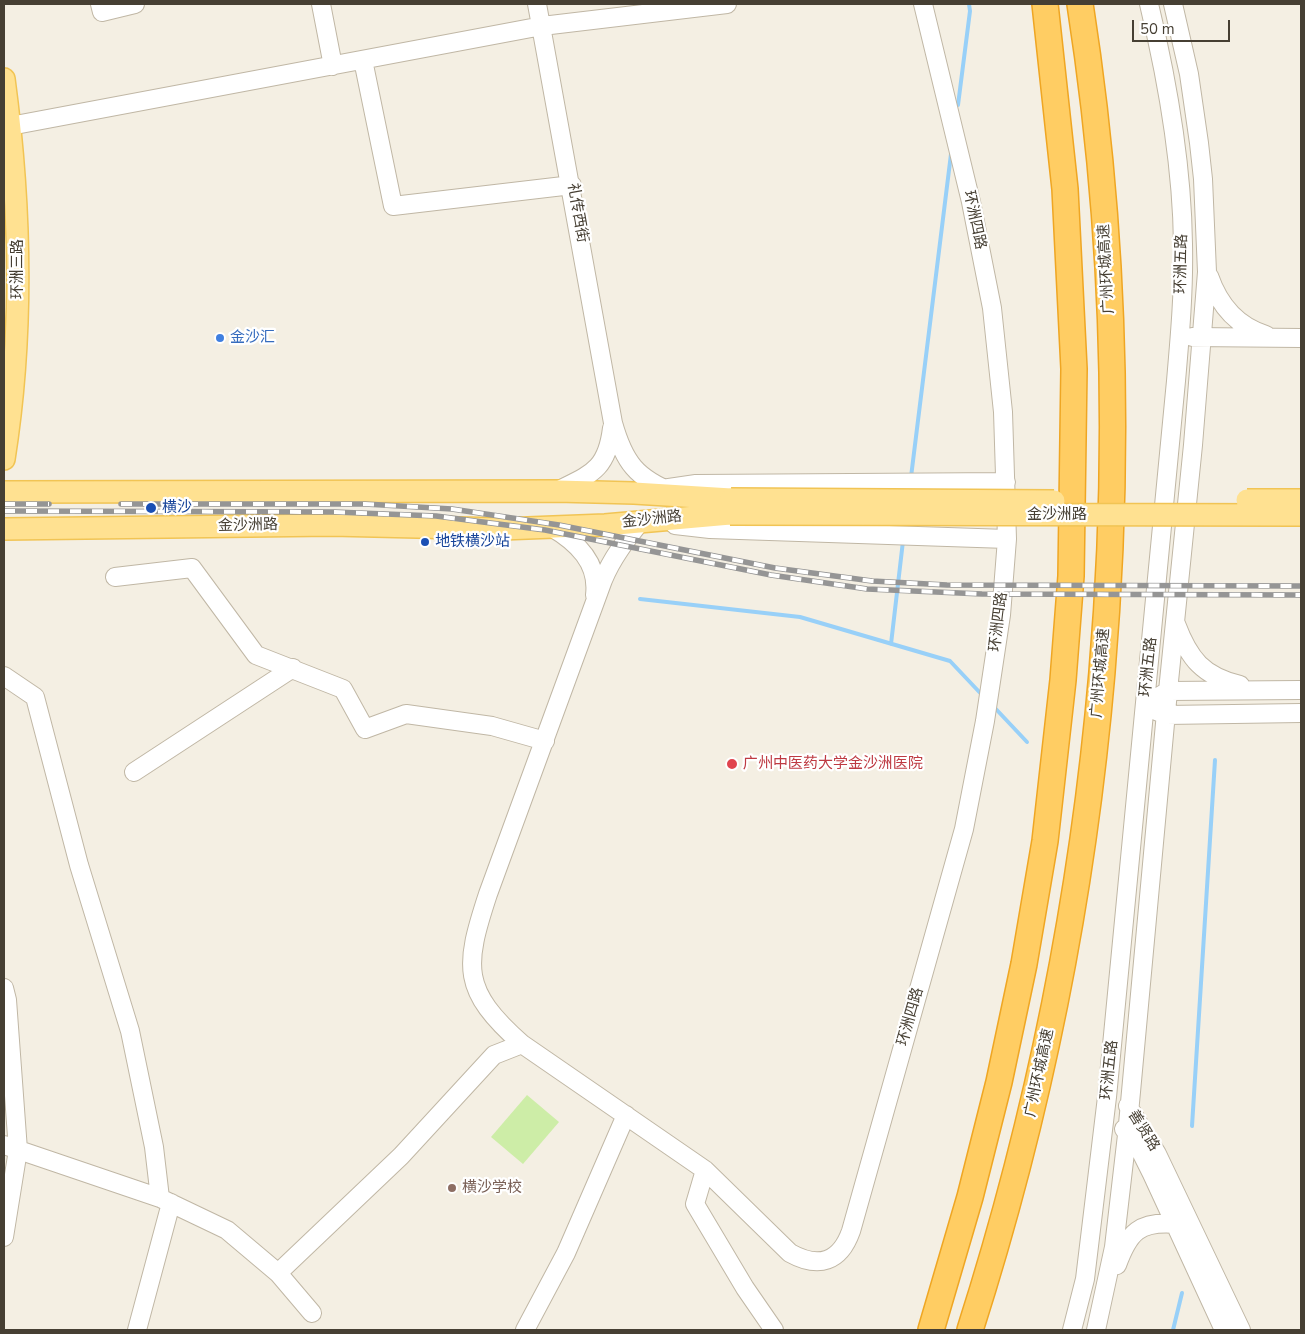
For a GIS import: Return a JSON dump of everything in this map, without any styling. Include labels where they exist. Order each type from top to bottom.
[{"type":"highway","points":[[1031,4],[1058,150],[1070,254]]},
{"type":"highway","points":[[931,1330],[970,1197],[1001,1074],[1024,964],[1049,812],[1058,738],[1071,576],[1074,378],[1070,254],[1060,132],[1045,4]]},
{"type":"highway","name":"广州环城高速","points":[[970,1330],[1017,1170],[1058,990],[1084,836],[1104,640],[1113,454],[1111,344],[1100,167],[1080,4]]},
{"type":"main road","name":"环洲三路","points":[[4,80],[17,208],[18,332],[4,459]]},
{"type":"main road","name":"金沙洲路","points":[[4,492],[557,491],[634,493],[683,497],[730,507],[1301,515]]},
{"type":"main road","name":"金沙洲路","points":[[4,529],[332,525],[465,529],[641,522],[730,507],[1301,500]]},
{"type":"street","points":[[100,4],[102,12],[135,4]]},
{"type":"street","points":[[321,4],[333,66]]},
{"type":"street","name":"礼传西街","points":[[538,4],[572,185],[613,423]]},
{"type":"street","points":[[10,126],[542,26],[727,4]]},
{"type":"street","name":"环洲四路","points":[[641,522],[609,566],[594,605],[492,885],[472,952],[471,968],[475,983],[483,999],[497,1019],[522,1044],[705,1170],[790,1253],[801,1259],[819,1261],[836,1255],[846,1246],[964,829],[985,721],[997,639],[1007,539],[1000,379],[990,299],[959,148],[923,4]]},
{"type":"street","name":"环洲五路","points":[[1072,1330],[1085,1279],[1107,1097],[1179,337],[1183,244],[1179,175],[1172,109],[1149,4]]},
{"type":"street","name":"环洲五路","points":[[1096,1330],[1114,1246],[1127,1135],[1203,338],[1207,272],[1203,179],[1189,74],[1177,9]]},
{"type":"street","points":[[362,60],[394,206],[572,185]]},
{"type":"street","points":[[1207,272],[1214,293],[1227,311],[1252,330],[1276,338]]},
{"type":"street","points":[[1179,337],[1301,338]]},
{"type":"street","points":[[613,423],[622,452],[628,463],[645,479],[683,497]]},
{"type":"street","points":[[557,491],[584,478],[604,461],[610,447],[613,423]]},
{"type":"street","points":[[634,493],[696,484],[1006,482]]},
{"type":"street","points":[[641,522],[710,529],[1007,539]]},
{"type":"street","points":[[551,527],[576,544],[592,565],[596,588],[594,605]]},
{"type":"street","points":[[115,577],[192,568],[256,655],[343,689],[366,730],[406,714],[492,726],[545,741]]},
{"type":"street","points":[[1175,621],[1189,653],[1207,673],[1221,680],[1264,690]]},
{"type":"street","points":[[134,772],[293,668]]},
{"type":"street","points":[[4,676],[36,697],[79,865],[130,1031],[165,1200],[137,1330]]},
{"type":"street","points":[[1264,690],[1265,713]]},
{"type":"street","points":[[1144,705],[1168,691],[1301,690]]},
{"type":"street","points":[[1144,705],[1166,715],[1301,712]]},
{"type":"street","points":[[4,988],[8,1000],[11,1148],[4,1237]]},
{"type":"street","points":[[278,1273],[401,1156],[494,1055],[522,1044]]},
{"type":"street","name":"善贤路","points":[[1107,1097],[1130,1107],[1158,1154],[1241,1330]]},
{"type":"street","name":"善贤路","points":[[1107,1097],[1127,1135],[1140,1150],[1224,1330]]},
{"type":"street","points":[[525,1330],[566,1253],[626,1115]]},
{"type":"street","points":[[11,1148],[165,1200],[227,1230],[278,1273],[312,1313]]},
{"type":"street","points":[[705,1170],[695,1204],[745,1288],[774,1330]]},
{"type":"street","points":[[1102,1306],[1123,1249],[1135,1231],[1152,1224],[1176,1224]]},
{"type":"green space","points":[[527,1095],[559,1122],[523,1164],[491,1137]]},
{"type":"waterway","points":[[958,105],[970,11],[969,4]]},
{"type":"waterway","points":[[911,477],[951,154]]},
{"type":"waterway","points":[[891,644],[903,541]]},
{"type":"waterway","points":[[640,599],[800,617],[950,661],[984,697]]},
{"type":"waterway","points":[[994,707],[1027,742]]},
{"type":"waterway","points":[[1192,1126],[1215,760]]},
{"type":"waterway","points":[[1173,1330],[1182,1293]]},
{"type":"railway","points":[[4,504],[49,504]]},
{"type":"railway","points":[[121,504],[365,504],[452,509],[559,525],[775,568],[872,581],[947,585],[1301,586]]},
{"type":"railway","points":[[4,511],[335,512],[436,516],[545,530],[771,575],[867,589],[982,594],[1301,595]]},
{"type":"place","name":"金沙汇","points":[[220,338]]},
{"type":"place","name":"横沙","points":[[151,508]]},
{"type":"place","name":"地铁横沙站","points":[[425,542]]},
{"type":"place","name":"广州中医药大学金沙洲医院","points":[[732,764]]},
{"type":"place","name":"横沙学校","points":[[452,1188]]}]
